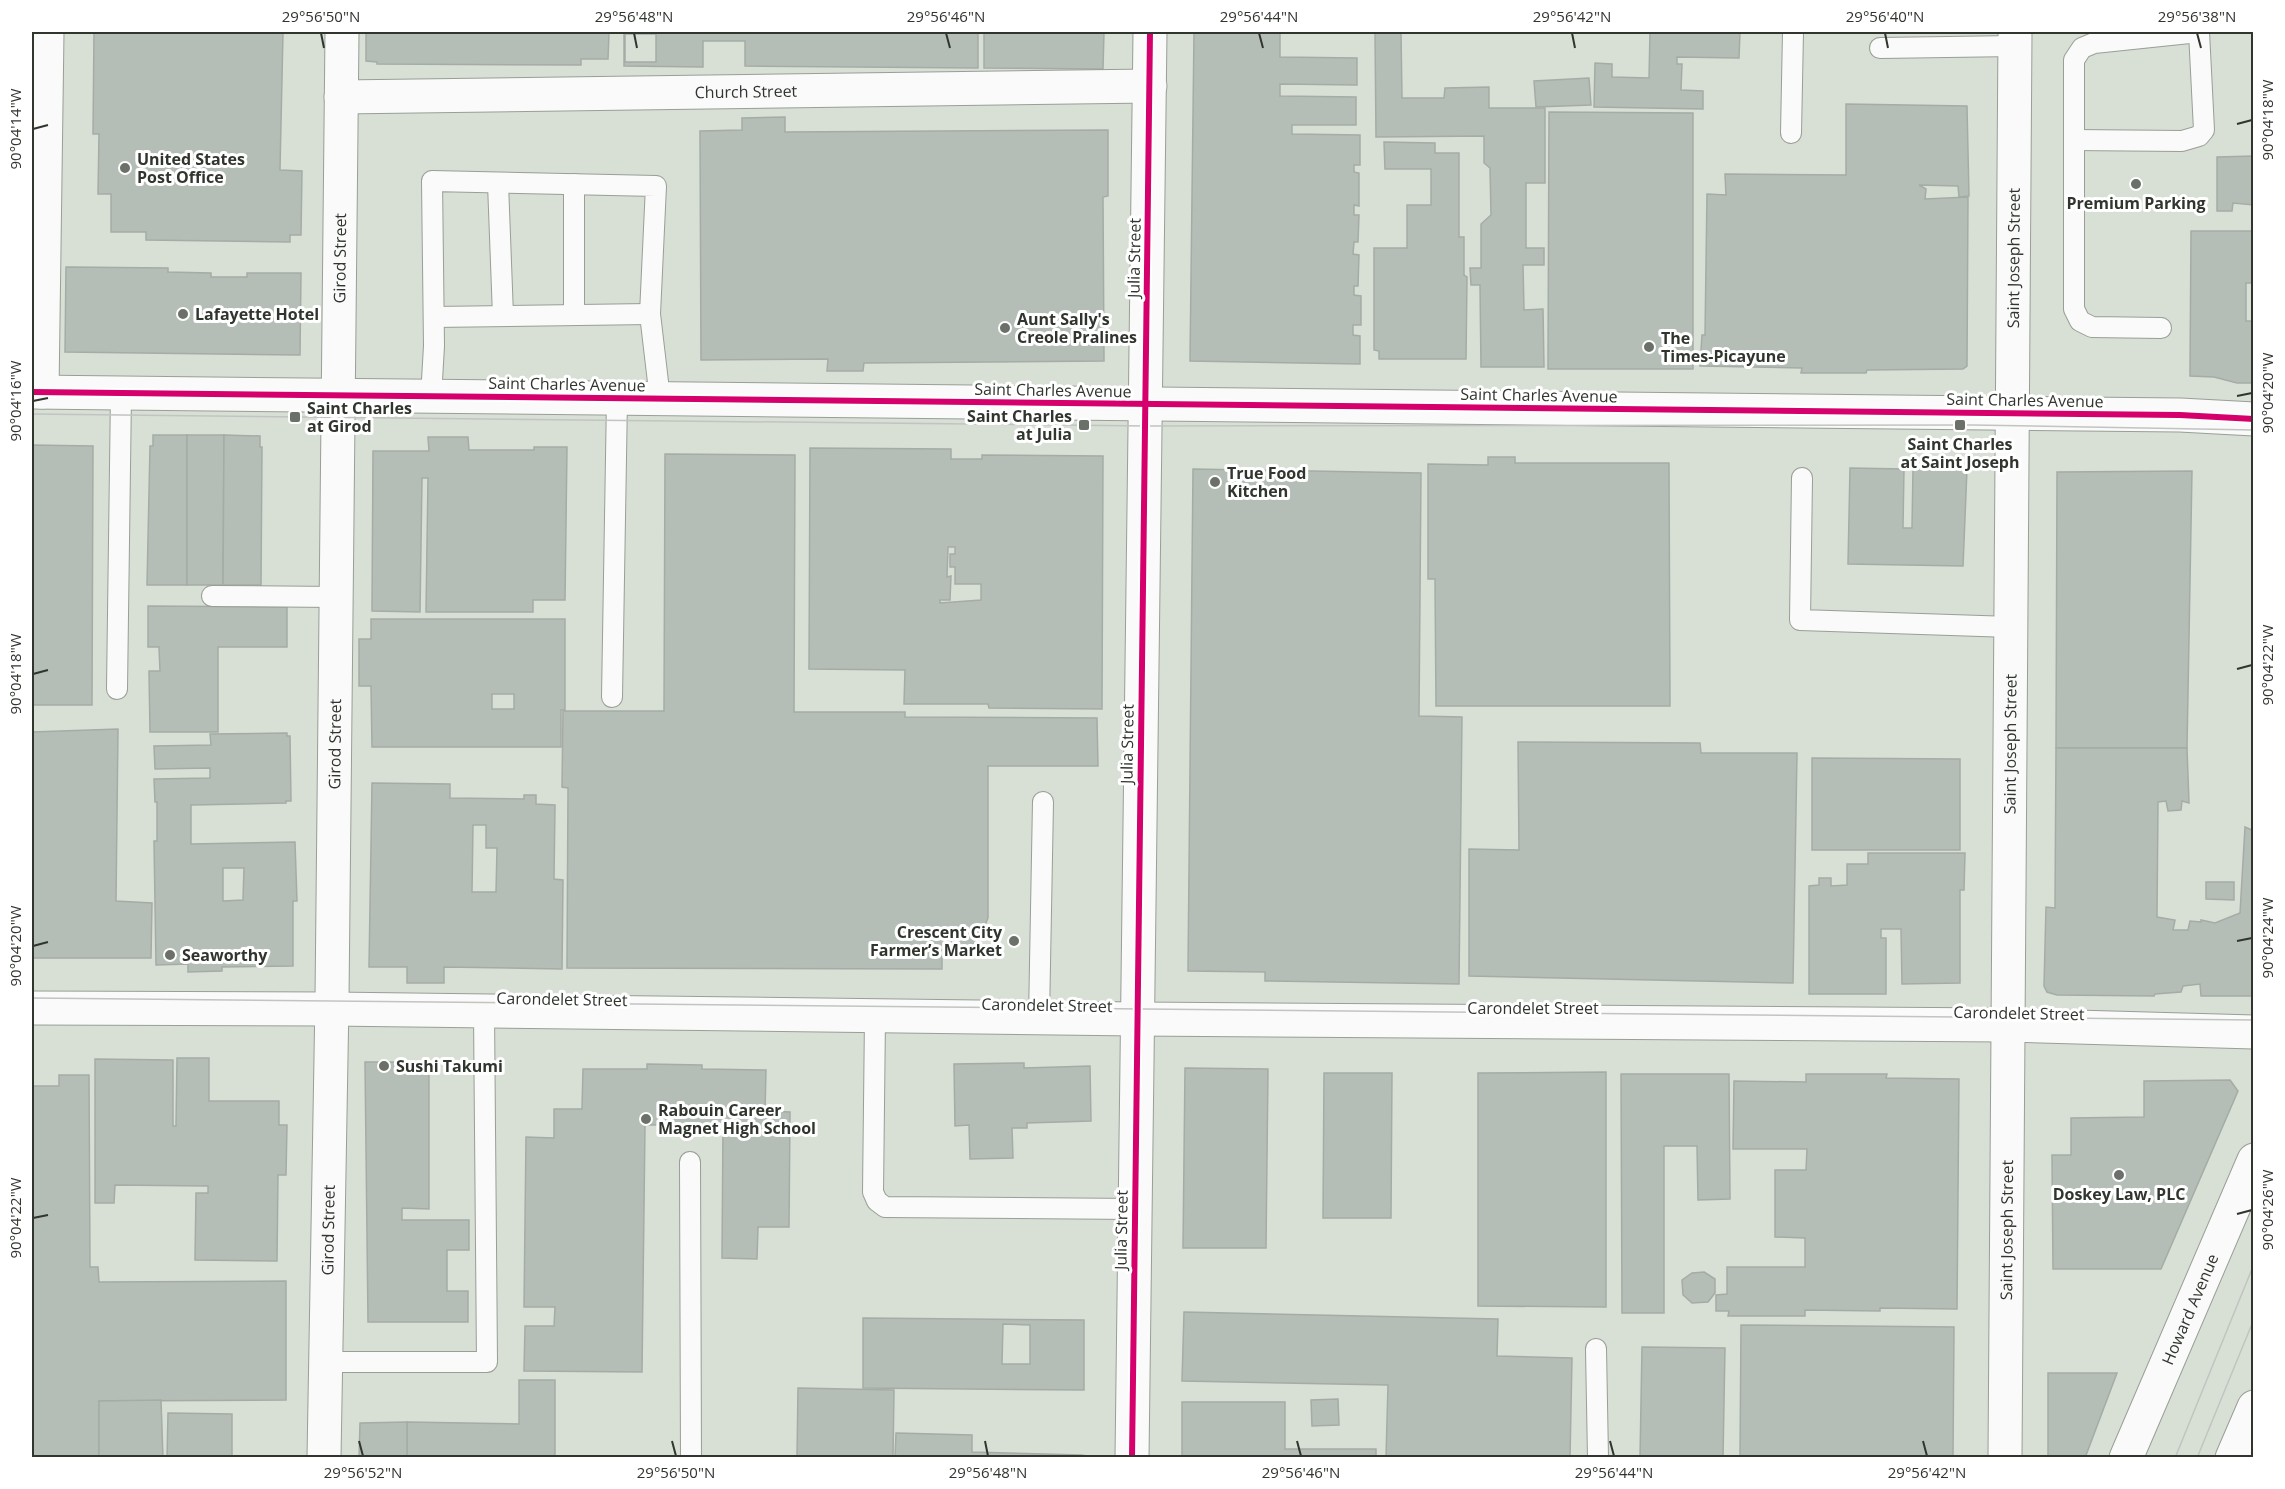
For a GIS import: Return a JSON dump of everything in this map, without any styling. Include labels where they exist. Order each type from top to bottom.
[{"type":"street","points":[[37,392],[48,32]]},
{"type":"street","name":"Girod Street","points":[[324,1458],[342,32]]},
{"type":"street","name":"Julia Street","points":[[1132,1458],[1150,32]]},
{"type":"street","name":"Saint Joseph Street","points":[[2005,1458],[2015,39]]},
{"type":"street","name":"Church Street","points":[[341,97],[1150,86]]},
{"type":"street","name":"Saint Charles Avenue","points":[[37,392],[2180,415],[2253,419]]},
{"type":"street","name":"Carondelet Street","points":[[32,1008],[2008,1025],[2253,1032]]},
{"type":"street","name":"Howard Avenue","points":[[2126,1458],[2253,1160]]},
{"type":"street","points":[[2232,1458],[2253,1407]]},
{"type":"lane","points":[[1791,132],[1793,32]]},
{"type":"lane","points":[[2074,140],[2182,141],[2199,136],[2204,130],[2199,32],[2094,43],[2082,48],[2074,60],[2074,140],[2074,309],[2080,321],[2092,327],[2161,328]]},
{"type":"lane","points":[[1880,48],[2015,39]]},
{"type":"lane","points":[[431,397],[434,317],[432,181],[656,186],[650,314],[660,399]]},
{"type":"lane","points":[[498,183],[503,316]]},
{"type":"lane","points":[[574,184],[574,315]]},
{"type":"lane","points":[[434,317],[650,314]]},
{"type":"lane","points":[[117,689],[121,393]]},
{"type":"lane","points":[[612,697],[617,398]]},
{"type":"lane","points":[[1802,478],[1800,621],[2011,627]]},
{"type":"lane","points":[[212,596],[336,597]]},
{"type":"lane","points":[[1039,1018],[1043,802]]},
{"type":"lane","points":[[326,1362],[487,1362],[484,1011]]},
{"type":"lane","points":[[875,1017],[873,1192],[877,1201],[885,1207],[1135,1209]]},
{"type":"lane","points":[[690,1162],[691,1458]]},
{"type":"lane","points":[[1596,1349],[1598,1458]]},
{"type":"building","points":[[94,32],[283,32],[280,170],[302,171],[301,235],[290,235],[290,242],[146,240],[146,232],[111,232],[111,194],[98,194],[99,134],[93,134]]},
{"type":"building","points":[[366,32],[609,32],[608,59],[581,59],[581,65],[377,64],[377,62],[366,61]]},
{"type":"building","points":[[624,32],[978,32],[978,68],[745,66],[745,41],[703,41],[703,67],[624,66]],"holes":[[[625,34],[656,34],[656,62],[625,62]]]},
{"type":"building","points":[[984,32],[1104,32],[1103,69],[984,68]]},
{"type":"building","points":[[1194,32],[1280,32],[1280,57],[1357,58],[1357,85],[1280,84],[1280,96],[1356,97],[1356,125],[1292,125],[1292,134],[1360,135],[1360,165],[1354,165],[1354,172],[1359,173],[1359,206],[1354,205],[1354,215],[1359,215],[1358,242],[1354,242],[1353,254],[1359,255],[1358,286],[1354,286],[1354,295],[1361,296],[1361,325],[1353,325],[1353,335],[1360,336],[1360,364],[1190,361]]},
{"type":"building","points":[[1375,32],[1401,32],[1402,98],[1444,98],[1445,88],[1489,87],[1489,108],[1545,108],[1545,183],[1526,183],[1526,248],[1544,248],[1544,265],[1523,265],[1524,310],[1543,309],[1544,367],[1481,367],[1480,285],[1471,285],[1470,268],[1481,268],[1481,224],[1491,215],[1490,168],[1484,163],[1484,136],[1376,137]]},
{"type":"building","points":[[1650,32],[1740,32],[1739,58],[1677,57],[1677,64],[1682,64],[1681,90],[1703,91],[1703,109],[1594,107],[1595,63],[1612,64],[1612,77],[1649,78]]},
{"type":"building","points":[[1589,78],[1591,105],[1536,107],[1534,81]]},
{"type":"building","points":[[1846,104],[1967,106],[1969,196],[1959,197],[1958,186],[1919,185],[1926,189],[1925,199],[1968,197],[1967,366],[1963,369],[1801,373],[1802,368],[1700,366],[1702,335],[1705,335],[1707,194],[1726,195],[1725,174],[1846,175]]},
{"type":"building","points":[[1549,112],[1693,113],[1693,369],[1548,369]]},
{"type":"building","points":[[785,117],[785,132],[1108,130],[1108,196],[1103,197],[1104,361],[864,363],[863,371],[827,371],[828,359],[701,360],[700,131],[742,130],[742,118]]},
{"type":"building","points":[[1384,142],[1435,143],[1435,153],[1459,153],[1459,237],[1464,237],[1464,275],[1467,277],[1466,359],[1379,359],[1379,351],[1374,350],[1374,248],[1407,248],[1407,205],[1431,205],[1431,169],[1385,169]]},
{"type":"building","points":[[2254,156],[2254,205],[2233,203],[2232,211],[2217,211],[2217,157]]},
{"type":"building","points":[[2191,231],[2254,231],[2254,283],[2246,283],[2246,321],[2254,321],[2254,383],[2237,383],[2214,377],[2190,376]]},
{"type":"building","name":"Lafayette Hotel","points":[[66,267],[168,268],[168,272],[211,273],[211,277],[247,277],[247,273],[301,273],[300,355],[65,352]]},
{"type":"building","points":[[153,435],[187,435],[187,585],[147,585],[150,446],[153,446]]},
{"type":"building","points":[[187,435],[224,435],[223,585],[187,585]]},
{"type":"building","points":[[224,435],[260,436],[260,447],[262,447],[261,585],[223,585]]},
{"type":"building","points":[[428,437],[468,437],[469,450],[534,450],[534,447],[567,447],[565,600],[533,600],[533,612],[426,612],[428,478],[422,478],[420,612],[372,611],[373,451],[429,451]]},
{"type":"building","points":[[32,445],[93,446],[92,705],[32,705]]},
{"type":"building","points":[[810,448],[951,449],[951,459],[982,459],[982,455],[1103,456],[1102,709],[989,708],[988,704],[904,704],[905,670],[809,669]],"holes":[[[948,547],[955,547],[955,554],[950,554],[950,567],[955,567],[955,584],[981,584],[981,600],[940,603],[940,600],[950,600],[951,576],[947,577]]]},
{"type":"building","points":[[665,454],[795,455],[794,712],[905,712],[905,717],[1097,718],[1098,766],[988,766],[988,918],[978,941],[956,953],[942,954],[942,969],[567,968],[568,788],[562,787],[563,711],[664,711]]},
{"type":"building","points":[[1488,457],[1515,457],[1515,463],[1669,463],[1670,706],[1436,706],[1435,579],[1428,579],[1428,464],[1488,465]]},
{"type":"building","points":[[1850,468],[1904,469],[1903,528],[1912,528],[1913,468],[1967,469],[1963,566],[1848,564]]},
{"type":"building","points":[[1193,469],[1421,473],[1419,716],[1462,717],[1459,984],[1265,981],[1265,972],[1188,971]]},
{"type":"building","points":[[2192,471],[2187,748],[2056,748],[2057,472]]},
{"type":"building","points":[[148,606],[287,607],[287,647],[218,647],[218,732],[150,732],[149,671],[160,671],[159,647],[148,647]]},
{"type":"building","points":[[371,619],[565,619],[565,710],[561,710],[561,747],[372,747],[371,686],[359,686],[359,639],[371,639]],"holes":[[[492,694],[514,694],[514,709],[492,709]]]},
{"type":"building","points":[[118,729],[116,901],[152,903],[151,958],[32,958],[32,732]]},
{"type":"building","points":[[287,733],[287,736],[290,736],[291,801],[191,805],[191,844],[295,842],[297,901],[293,901],[293,966],[222,967],[222,971],[188,972],[188,964],[156,965],[154,841],[157,841],[157,802],[155,802],[154,779],[210,778],[210,768],[155,769],[154,746],[211,745],[210,734]],"holes":[[[223,868],[244,868],[243,900],[223,901]]]},
{"type":"building","points":[[1518,742],[1700,743],[1701,753],[1797,753],[1793,983],[1469,976],[1469,849],[1519,850]]},
{"type":"building","points":[[2056,748],[2187,748],[2189,803],[2182,801],[2181,810],[2168,811],[2166,801],[2158,802],[2157,917],[2175,920],[2173,930],[2188,930],[2190,921],[2201,922],[2201,920],[2215,923],[2240,913],[2245,827],[2254,831],[2254,996],[2201,996],[2200,984],[2183,986],[2181,992],[2155,994],[2154,996],[2057,995],[2047,992],[2044,986],[2046,907],[2055,908]]},
{"type":"building","points":[[1812,758],[1960,759],[1960,850],[1812,850]]},
{"type":"building","points":[[372,783],[450,784],[450,798],[524,799],[524,795],[536,795],[536,804],[555,805],[554,879],[563,880],[562,969],[444,967],[444,983],[407,983],[407,967],[369,967]],"holes":[[[473,825],[486,825],[486,848],[497,848],[496,892],[472,892]]]},
{"type":"building","points":[[1868,853],[1965,853],[1964,890],[1960,890],[1960,983],[1902,984],[1901,929],[1881,929],[1881,938],[1886,938],[1886,994],[1809,994],[1809,886],[1819,885],[1819,878],[1831,878],[1831,886],[1847,885],[1847,864],[1868,864]]},
{"type":"building","points":[[2206,882],[2234,882],[2234,900],[2206,899]]},
{"type":"building","points":[[177,1058],[209,1058],[209,1101],[279,1101],[279,1125],[287,1125],[286,1175],[278,1175],[277,1261],[195,1260],[196,1193],[208,1193],[208,1186],[115,1185],[114,1203],[95,1203],[95,1059],[173,1060],[173,1126],[176,1126]]},
{"type":"building","points":[[365,1062],[429,1062],[429,1209],[402,1208],[402,1220],[469,1220],[469,1250],[447,1250],[447,1291],[468,1291],[468,1322],[368,1322]]},
{"type":"building","points":[[1024,1063],[1024,1068],[1090,1066],[1091,1121],[1027,1123],[1027,1128],[1012,1128],[1013,1158],[970,1159],[969,1125],[955,1126],[954,1064]]},
{"type":"building","points":[[647,1064],[702,1065],[702,1069],[766,1070],[765,1111],[790,1112],[789,1227],[758,1227],[757,1259],[722,1258],[723,1125],[645,1125],[642,1372],[524,1371],[525,1326],[554,1326],[555,1307],[524,1307],[526,1137],[554,1138],[554,1109],[582,1109],[583,1069],[647,1069]]},
{"type":"building","points":[[1185,1068],[1268,1069],[1266,1248],[1183,1248]]},
{"type":"building","points":[[1606,1072],[1606,1307],[1478,1306],[1478,1073]]},
{"type":"building","points":[[1324,1073],[1392,1073],[1391,1218],[1323,1218]]},
{"type":"building","points":[[1621,1074],[1729,1074],[1730,1199],[1698,1200],[1697,1146],[1664,1146],[1664,1313],[1622,1313]]},
{"type":"building","points":[[1806,1074],[1887,1074],[1886,1078],[1959,1079],[1957,1309],[1805,1310],[1805,1316],[1728,1316],[1729,1311],[1716,1311],[1716,1295],[1727,1294],[1727,1267],[1805,1267],[1805,1238],[1775,1237],[1775,1170],[1806,1170],[1807,1149],[1733,1149],[1734,1081],[1806,1082]]},
{"type":"building","points":[[59,1075],[89,1075],[90,1267],[98,1267],[99,1282],[286,1281],[286,1400],[99,1401],[99,1458],[32,1458],[32,1086],[59,1086]]},
{"type":"building","points":[[2230,1080],[2238,1091],[2161,1269],[2053,1269],[2052,1155],[2071,1155],[2071,1118],[2144,1117],[2144,1081]]},
{"type":"building","points":[[1704,1272],[1715,1279],[1715,1293],[1708,1302],[1692,1303],[1683,1295],[1682,1280],[1692,1273]]},
{"type":"building","points":[[1184,1312],[1498,1319],[1497,1356],[1572,1358],[1570,1458],[1386,1458],[1388,1385],[1182,1381]]},
{"type":"building","points":[[863,1318],[1084,1320],[1084,1390],[863,1388]],"holes":[[[1003,1324],[1030,1325],[1030,1364],[1002,1364]]]},
{"type":"building","points":[[1741,1325],[1954,1327],[1953,1458],[1740,1458]]},
{"type":"building","points":[[1642,1347],[1725,1348],[1723,1458],[1640,1458]]},
{"type":"building","points":[[2048,1373],[2117,1373],[2085,1458],[2048,1458]]},
{"type":"building","points":[[519,1380],[555,1380],[555,1458],[407,1458],[407,1422],[519,1424]]},
{"type":"building","points":[[798,1388],[894,1390],[893,1458],[797,1458]]},
{"type":"building","points":[[1338,1399],[1339,1425],[1312,1426],[1311,1400]]},
{"type":"building","points":[[161,1400],[163,1458],[99,1458],[99,1401]]},
{"type":"building","points":[[1182,1402],[1285,1402],[1285,1449],[1376,1449],[1376,1458],[1182,1458]]},
{"type":"building","points":[[168,1413],[232,1414],[232,1458],[167,1458]]},
{"type":"building","points":[[407,1422],[407,1458],[359,1458],[360,1423]]},
{"type":"building","points":[[896,1433],[972,1435],[972,1452],[1081,1455],[1087,1458],[895,1458]]},
{"type":"tram line","points":[[32,414],[1146,426],[1972,425],[2254,430]]},
{"type":"tram line","points":[[32,998],[2254,1020]]},
{"type":"tram line","points":[[2175,1458],[2254,1264]]},
{"type":"tram line","points":[[2197,1458],[2254,1319]]},
{"type":"cycle path","points":[[1132,1458],[1150,32]]},
{"type":"cycle path","points":[[32,392],[2180,415],[2254,419]]},
{"type":"place","name":"United States Post Office","points":[[125,168]]},
{"type":"place","name":"Premium Parking","points":[[2136,184]]},
{"type":"place","name":"Lafayette Hotel","points":[[183,314]]},
{"type":"place","name":"Aunt Sally's Creole Pralines","points":[[1005,328]]},
{"type":"place","name":"The Times-Picayune","points":[[1649,347]]},
{"type":"place","name":"Saint Charles at Girod","points":[[295,417]]},
{"type":"place","name":"Saint Charles at Julia","points":[[1084,425]]},
{"type":"place","name":"Saint Charles at Saint Joseph","points":[[1960,425]]},
{"type":"place","name":"True Food Kitchen","points":[[1215,482]]},
{"type":"place","name":"Crescent City Farmer’s Market","points":[[1014,941]]},
{"type":"place","name":"Seaworthy","points":[[170,955]]},
{"type":"place","name":"Sushi Takumi","points":[[384,1066]]},
{"type":"place","name":"Rabouin Career Magnet High School","points":[[646,1119]]},
{"type":"place","name":"Doskey Law, PLC","points":[[2119,1175]]}]
